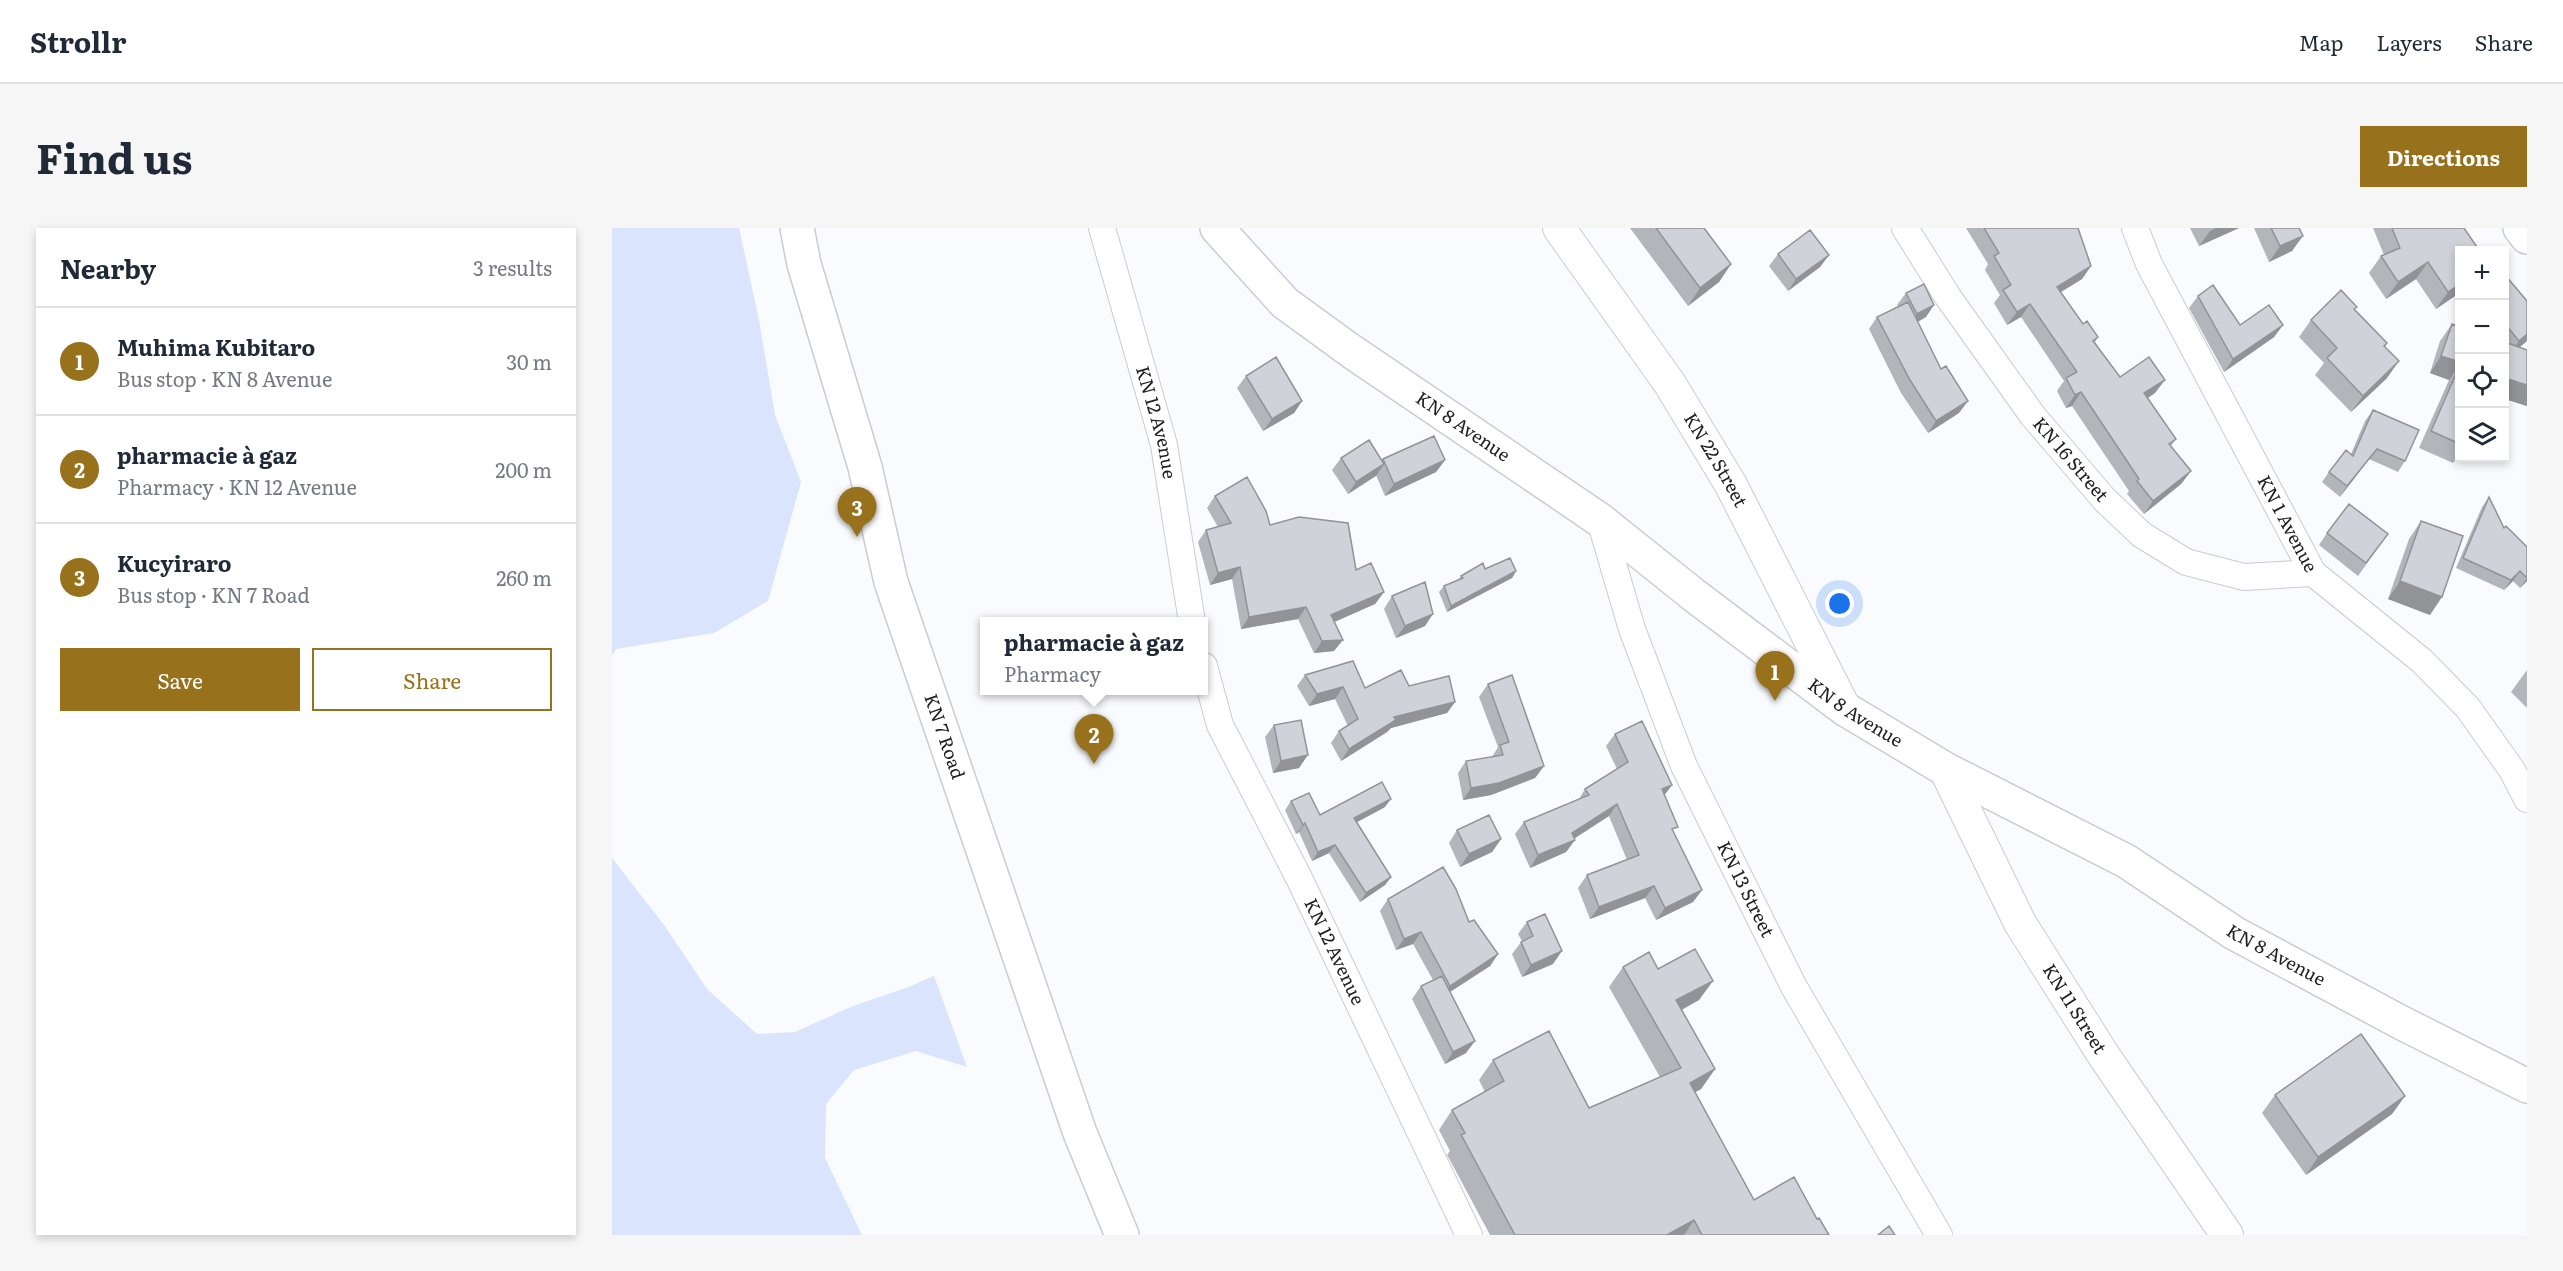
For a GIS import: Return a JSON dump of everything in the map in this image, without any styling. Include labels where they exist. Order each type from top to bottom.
[{"type":"main road","name":"KN 7 Road","points":[[796,228],[804,264],[865,467],[891,582],[1080,1133],[1122,1235]]},
{"type":"main road","name":"KN 8 Avenue","points":[[1217,228],[1285,303],[1351,351],[1600,520],[1695,596],[1845,709],[1945,769],[2126,861],[2234,933],[2402,1023],[2527,1086]]},
{"type":"main road","points":[[2520,228],[2527,237]]},
{"type":"street","name":"KN 12 Avenue","points":[[1102,228],[1164,445],[1191,617]]},
{"type":"street","name":"KN 22 Street","points":[[1558,228],[1670,384],[1731,485],[1845,709]]},
{"type":"street","name":"KN 16 Street","points":[[1905,228],[1948,297],[2033,416],[2105,500],[2142,535],[2186,562],[2244,577],[2313,573]]},
{"type":"street","name":"KN 1 Avenue","points":[[2135,228],[2154,274],[2313,573],[2422,661],[2468,708],[2512,770],[2527,799]]},
{"type":"street","name":"KN 13 Street","points":[[1600,520],[1632,629],[1684,766],[1794,987],[1940,1235]]},
{"type":"street","name":"KN 12 Avenue","points":[[1208,683],[1220,725],[1299,878],[1469,1235]]},
{"type":"street","name":"KN 11 Street","points":[[1945,769],[2020,923],[2104,1056],[2227,1235]]},
{"type":"shaded area","points":[[612,228],[739,228],[759,320],[775,415],[801,482],[768,601],[714,633],[616,649],[612,656]]},
{"type":"shaded area","points":[[612,858],[664,925],[707,989],[757,1034],[795,1032],[853,1006],[934,976],[967,1067],[916,1051],[854,1070],[826,1104],[825,1158],[862,1235],[612,1235]]},
{"type":"building","points":[[1656,228],[1704,228],[1731,264],[1700,288]]},
{"type":"building","points":[[1984,228],[2078,228],[2091,266],[2057,287],[2083,324],[2087,321],[2098,337],[2093,341],[2120,377],[2149,357],[2165,380],[2144,393],[2176,439],[2169,444],[2191,471],[2153,501],[2137,481],[2139,479],[2081,392],[2075,395],[2066,378],[2077,372],[2030,304],[2017,312],[2003,290],[2011,285],[1994,256],[1999,253]]},
{"type":"building","points":[[2271,228],[2299,228],[2303,236],[2280,246]]},
{"type":"building","points":[[2392,228],[2464,228],[2476,246],[2455,246],[2455,287],[2448,292],[2428,262],[2398,282],[2381,256],[2400,248]]},
{"type":"building","points":[[1810,230],[1829,255],[1796,279],[1778,254]]},
{"type":"building","points":[[2509,280],[2527,301],[2527,334],[2519,341],[2509,329]]},
{"type":"building","points":[[1924,284],[1934,305],[1917,314],[1906,293]]},
{"type":"building","points":[[2213,285],[2240,325],[2269,305],[2283,325],[2233,359],[2198,296]]},
{"type":"building","points":[[2341,290],[2357,307],[2354,309],[2387,343],[2384,346],[2399,361],[2363,396],[2327,358],[2337,348],[2311,320]]},
{"type":"building","points":[[1908,302],[1941,369],[1946,366],[1968,401],[1936,421],[1910,380],[1877,317]]},
{"type":"building","points":[[2452,324],[2455,325],[2455,360],[2441,356]]},
{"type":"building","points":[[2509,343],[2527,350],[2527,385],[2509,379]]},
{"type":"building","points":[[1276,357],[1302,401],[1272,419],[1246,376]]},
{"type":"building","points":[[2455,376],[2455,442],[2431,431]]},
{"type":"building","points":[[2373,410],[2419,430],[2405,461],[2377,449],[2347,486],[2329,472],[2346,450],[2353,456]]},
{"type":"building","points":[[1434,436],[1445,460],[1394,484],[1383,459]]},
{"type":"building","points":[[1369,440],[1384,464],[1356,482],[1341,458]]},
{"type":"building","points":[[1247,477],[1266,511],[1270,525],[1299,517],[1348,523],[1356,570],[1371,563],[1384,592],[1331,615],[1343,640],[1322,641],[1306,607],[1249,617],[1240,567],[1218,573],[1206,530],[1231,523],[1215,496]]},
{"type":"building","points":[[2489,497],[2504,528],[2506,526],[2527,547],[2527,578],[2520,571],[2511,580],[2463,558]]},
{"type":"building","points":[[2349,504],[2388,534],[2366,563],[2327,533]]},
{"type":"building","points":[[2421,521],[2463,536],[2442,597],[2400,581]]},
{"type":"building","points":[[1510,558],[1516,571],[1451,606],[1444,586],[1463,578],[1461,576],[1483,563],[1485,569]]},
{"type":"building","points":[[1425,582],[1433,614],[1405,626],[1392,596]]},
{"type":"building","points":[[1353,661],[1365,688],[1401,670],[1409,686],[1449,676],[1455,702],[1394,717],[1396,720],[1349,749],[1339,731],[1358,719],[1343,687],[1317,694],[1305,675]]},
{"type":"building","points":[[1512,675],[1544,766],[1499,783],[1471,788],[1466,761],[1503,755],[1500,745],[1509,742],[1488,684]]},
{"type":"building","points":[[1301,720],[1308,755],[1281,761],[1274,725]]},
{"type":"building","points":[[1642,721],[1672,785],[1662,789],[1678,827],[1672,829],[1702,890],[1665,908],[1654,886],[1599,907],[1587,875],[1639,855],[1617,804],[1572,833],[1575,840],[1538,855],[1524,822],[1589,795],[1585,789],[1628,762],[1615,734]]},
{"type":"building","points":[[1382,782],[1391,799],[1354,818],[1391,877],[1366,893],[1335,845],[1318,852],[1305,823],[1303,825],[1291,801],[1309,793],[1320,815]]},
{"type":"building","points":[[1489,815],[1501,839],[1469,854],[1457,830]]},
{"type":"building","points":[[1443,867],[1456,889],[1469,922],[1474,920],[1498,954],[1450,986],[1421,932],[1404,939],[1388,899]]},
{"type":"building","points":[[1545,914],[1562,951],[1531,965],[1521,942],[1533,936],[1527,922]]},
{"type":"building","points":[[1695,949],[1713,981],[1676,1000],[1715,1069],[1690,1083],[1754,1200],[1794,1177],[1817,1219],[1819,1218],[1829,1235],[1702,1235],[1694,1220],[1667,1235],[1515,1235],[1461,1135],[1465,1133],[1452,1110],[1504,1081],[1493,1060],[1549,1031],[1589,1108],[1681,1068],[1623,967],[1649,952],[1658,969]]},
{"type":"building","points":[[1442,976],[1475,1041],[1453,1052],[1421,986]]},
{"type":"building","points":[[2361,1034],[2405,1096],[2318,1157],[2275,1095]]},
{"type":"building","points":[[1889,1226],[1895,1235],[1878,1235]]},
{"type":"place","name":"Kucyiraro","points":[[857,537]]},
{"type":"place","name":"Muhima Kubitaro","points":[[1775,701]]},
{"type":"place","name":"pharmacie à gaz","points":[[1094,764]]}]
